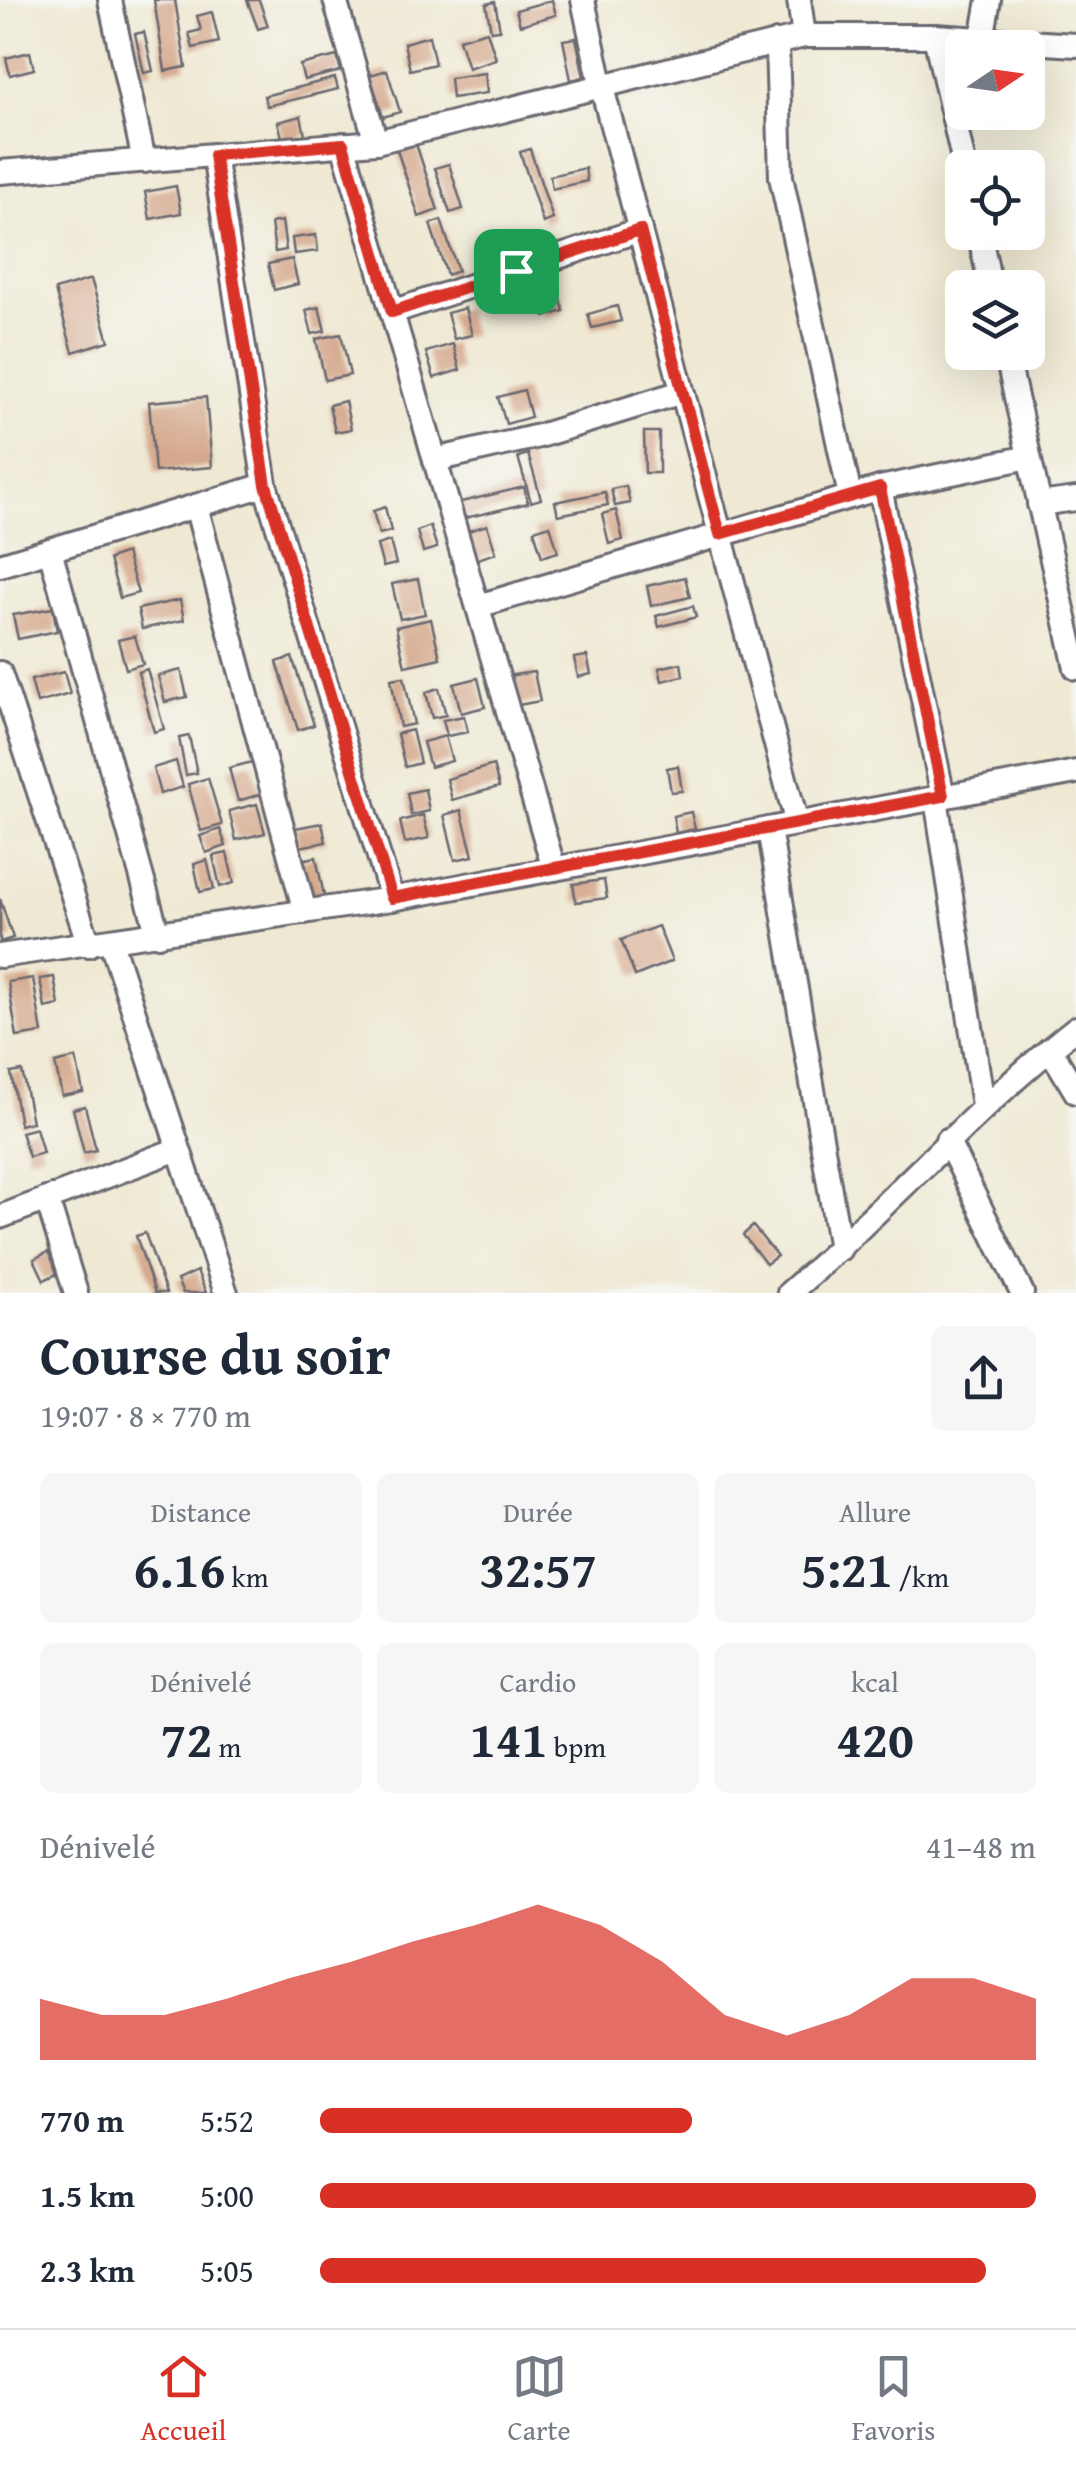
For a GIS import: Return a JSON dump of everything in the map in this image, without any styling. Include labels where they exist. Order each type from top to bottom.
[{"type":"street","points":[[110,0],[144,160]]},
{"type":"street","points":[[335,0],[376,142]]},
{"type":"street","points":[[583,0],[601,84],[796,824]]},
{"type":"street","points":[[798,0],[804,36]]},
{"type":"street","points":[[984,30],[989,0]]},
{"type":"street","points":[[0,172],[376,142],[804,36],[945,37]]},
{"type":"street","points":[[936,36],[960,150]]},
{"type":"street","points":[[777,42],[781,176],[850,496]]},
{"type":"street","points":[[1045,42],[1076,44]]},
{"type":"street","points":[[343,144],[554,868]]},
{"type":"street","points":[[214,155],[266,485],[392,898]]},
{"type":"street","points":[[392,312],[640,230]]},
{"type":"street","points":[[1010,370],[1076,668]]},
{"type":"street","points":[[435,460],[539,436],[682,392]]},
{"type":"street","points":[[478,606],[850,496],[1029,457]]},
{"type":"street","points":[[0,565],[266,485]]},
{"type":"street","points":[[880,488],[940,797],[983,1105]]},
{"type":"street","points":[[1039,504],[1076,499]]},
{"type":"street","points":[[196,506],[305,912]]},
{"type":"street","points":[[50,550],[158,934]]},
{"type":"street","points":[[0,673],[178,1149],[226,1293]]},
{"type":"street","points":[[0,956],[392,898],[1076,772]]},
{"type":"street","points":[[769,829],[840,1249]]},
{"type":"street","points":[[789,1293],[840,1249],[983,1105],[1076,1028]]},
{"type":"street","points":[[1050,1049],[1076,1092]]},
{"type":"street","points":[[947,1140],[1022,1293]]},
{"type":"street","points":[[0,1217],[178,1149]]},
{"type":"street","points":[[47,1199],[76,1293]]},
{"type":"building","points":[[154,0],[175,0],[186,67],[165,71]]},
{"type":"building","points":[[247,0],[259,0],[268,26],[258,29]]},
{"type":"building","points":[[552,0],[556,15],[520,25],[516,10]]},
{"type":"building","points":[[495,2],[500,30],[491,31],[486,4]]},
{"type":"building","points":[[212,12],[219,42],[193,48],[189,33],[201,30],[197,16]]},
{"type":"building","points":[[487,31],[496,59],[468,68],[459,39]]},
{"type":"building","points":[[144,32],[153,71],[144,73],[135,34]]},
{"type":"building","points":[[429,36],[435,64],[410,70],[404,43]]},
{"type":"building","points":[[576,38],[584,77],[571,80],[563,40]]},
{"type":"building","points":[[30,52],[34,69],[10,75],[6,58]]},
{"type":"building","points":[[337,56],[341,71],[304,80],[300,65]]},
{"type":"building","points":[[387,70],[400,112],[383,117],[370,75]]},
{"type":"building","points":[[485,73],[487,93],[452,98],[450,78]]},
{"type":"building","points":[[335,78],[338,89],[267,106],[264,96]]},
{"type":"building","points":[[301,116],[305,135],[283,141],[278,122]]},
{"type":"building","points":[[416,144],[438,210],[419,217],[397,150]]},
{"type":"building","points":[[530,149],[553,219],[543,223],[520,152]]},
{"type":"building","points":[[449,164],[463,209],[450,213],[435,168]]},
{"type":"building","points":[[585,168],[587,181],[552,189],[550,176]]},
{"type":"building","points":[[176,186],[181,213],[150,219],[145,192]]},
{"type":"building","points":[[441,220],[458,271],[447,275],[430,224]]},
{"type":"building","points":[[282,221],[286,250],[275,252],[271,223]]},
{"type":"building","points":[[316,235],[318,251],[294,254],[292,238]]},
{"type":"building","points":[[292,259],[298,284],[274,290],[268,264]]},
{"type":"building","points":[[554,277],[564,311],[545,317],[535,282]]},
{"type":"building","points":[[91,279],[109,341],[73,352],[55,290]]},
{"type":"building","points":[[617,306],[621,321],[592,328],[588,314]]},
{"type":"building","points":[[319,307],[325,331],[312,334],[306,310]]},
{"type":"building","points":[[465,308],[472,335],[454,339],[447,313]]},
{"type":"building","points":[[341,334],[350,375],[325,380],[316,339]]},
{"type":"building","points":[[453,344],[460,370],[434,378],[426,352]]},
{"type":"building","points":[[524,390],[531,417],[506,424],[498,397]]},
{"type":"building","points":[[206,397],[212,467],[155,472],[149,402]]},
{"type":"building","points":[[345,401],[351,429],[335,432],[329,405]]},
{"type":"building","points":[[644,432],[659,432],[659,473],[645,473]]},
{"type":"building","points":[[528,454],[541,499],[531,502],[518,457]]},
{"type":"building","points":[[626,486],[630,503],[615,506],[611,489]]},
{"type":"building","points":[[524,487],[528,503],[461,519],[457,503]]},
{"type":"building","points":[[605,492],[608,505],[558,515],[555,502]]},
{"type":"building","points":[[385,507],[391,531],[379,534],[373,511]]},
{"type":"building","points":[[616,510],[623,540],[609,544],[602,514]]},
{"type":"building","points":[[487,525],[496,553],[472,561],[462,533]]},
{"type":"building","points":[[550,525],[558,552],[542,557],[534,530]]},
{"type":"building","points":[[430,526],[437,548],[423,552],[417,531]]},
{"type":"building","points":[[390,541],[396,564],[383,567],[377,545]]},
{"type":"building","points":[[126,553],[138,593],[120,598],[109,559]]},
{"type":"building","points":[[685,577],[690,597],[651,606],[647,586]]},
{"type":"building","points":[[418,579],[425,614],[400,619],[392,584]]},
{"type":"building","points":[[180,600],[184,620],[142,629],[138,609]]},
{"type":"building","points":[[693,606],[696,617],[659,627],[656,616]]},
{"type":"building","points":[[53,608],[57,631],[18,639],[13,615]]},
{"type":"building","points":[[431,619],[440,658],[405,666],[396,627]]},
{"type":"building","points":[[135,636],[143,664],[126,669],[118,640]]},
{"type":"building","points":[[587,656],[591,674],[578,677],[574,658]]},
{"type":"building","points":[[292,657],[314,725],[298,730],[277,662]]},
{"type":"building","points":[[681,663],[683,676],[662,681],[659,668]]},
{"type":"building","points":[[147,669],[164,729],[154,732],[138,672]]},
{"type":"building","points":[[181,670],[187,697],[165,702],[158,676]]},
{"type":"building","points":[[64,672],[70,694],[37,703],[31,680]]},
{"type":"building","points":[[534,672],[540,701],[513,706],[507,676]]},
{"type":"building","points":[[404,677],[414,724],[400,727],[391,679]]},
{"type":"building","points":[[478,678],[485,707],[461,713],[454,684]]},
{"type":"building","points":[[439,688],[446,715],[432,718],[426,692]]},
{"type":"building","points":[[464,716],[468,732],[447,736],[443,720]]},
{"type":"building","points":[[412,730],[420,763],[405,767],[397,734]]},
{"type":"building","points":[[189,736],[197,773],[186,775],[179,738]]},
{"type":"building","points":[[445,736],[452,761],[430,767],[423,742]]},
{"type":"building","points":[[176,761],[183,787],[160,794],[153,768]]},
{"type":"building","points":[[252,762],[261,794],[238,801],[229,768]]},
{"type":"building","points":[[493,765],[499,787],[452,800],[447,779]]},
{"type":"building","points":[[678,766],[682,791],[671,792],[667,768]]},
{"type":"building","points":[[208,778],[222,825],[201,831],[188,784]]},
{"type":"building","points":[[425,789],[429,811],[411,815],[407,793]]},
{"type":"building","points":[[257,804],[265,833],[236,840],[229,811]]},
{"type":"building","points":[[461,810],[473,856],[455,860],[444,815]]},
{"type":"building","points":[[691,812],[695,829],[676,833],[673,816]]},
{"type":"building","points":[[423,815],[429,838],[405,843],[400,821]]},
{"type":"building","points":[[322,823],[326,842],[299,847],[295,828]]},
{"type":"building","points":[[220,829],[226,846],[206,853],[200,836]]},
{"type":"building","points":[[227,853],[234,883],[220,887],[213,856]]},
{"type":"building","points":[[316,857],[324,896],[310,899],[301,860]]},
{"type":"building","points":[[207,860],[214,889],[200,892],[194,864]]},
{"type":"building","points":[[604,880],[607,898],[576,902],[573,884]]},
{"type":"building","points":[[0,899],[13,938],[0,942]]},
{"type":"building","points":[[658,926],[672,961],[635,976],[621,940]]},
{"type":"building","points":[[54,977],[59,1005],[45,1008],[40,979]]},
{"type":"building","points":[[33,978],[42,1033],[17,1037],[8,982]]},
{"type":"building","points":[[76,1058],[83,1092],[62,1096],[55,1063]]},
{"type":"building","points":[[22,1071],[32,1122],[20,1125],[11,1073]]},
{"type":"building","points":[[85,1106],[96,1150],[84,1153],[73,1109]]},
{"type":"building","points":[[36,1128],[43,1153],[29,1157],[21,1132]]},
{"type":"building","points":[[753,1226],[777,1256],[766,1264],[743,1235]]},
{"type":"building","points":[[145,1233],[166,1293],[155,1293],[136,1236]]},
{"type":"building","points":[[48,1252],[59,1273],[44,1280],[34,1259]]},
{"type":"building","points":[[197,1271],[206,1293],[183,1293],[177,1280]]},
{"type":"route","points":[[343,144],[392,312],[516,271],[640,230],[720,534],[880,488],[943,796],[392,898],[266,485],[214,155],[343,144]]}]
